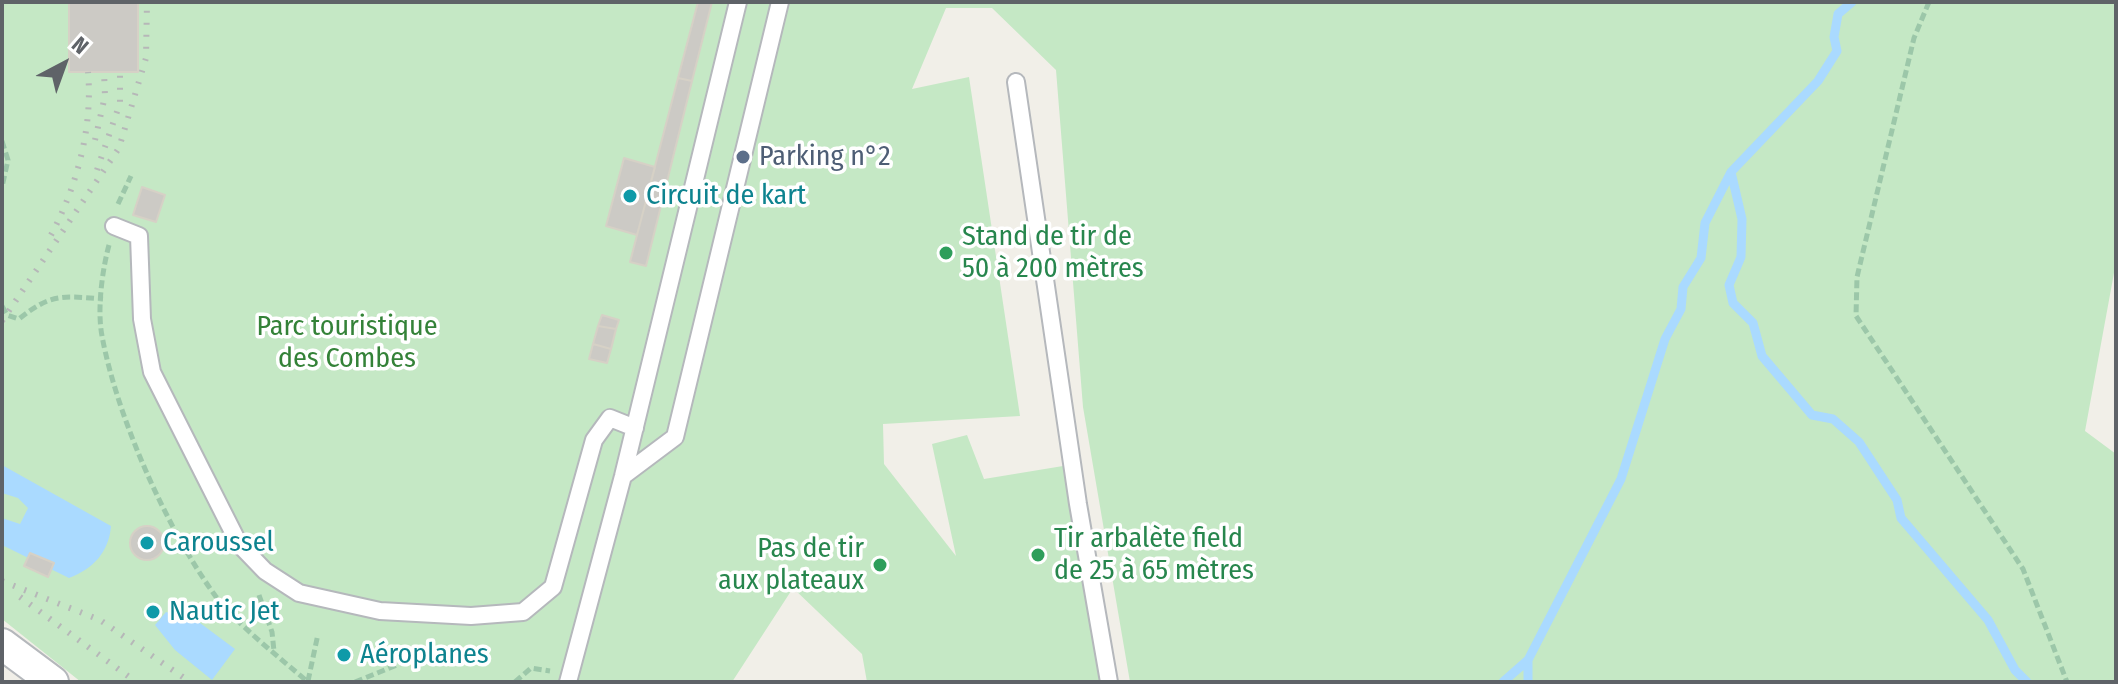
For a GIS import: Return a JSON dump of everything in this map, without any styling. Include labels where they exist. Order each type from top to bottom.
[{"type":"street","points":[[2,644],[53,682]]},
{"type":"lane","points":[[569,678],[635,428],[738,2]]},
{"type":"lane","points":[[623,476],[675,437],[780,2]]},
{"type":"lane","points":[[1016,82],[1078,504],[1109,682]]},
{"type":"lane","points":[[114,226],[139,236],[142,319],[152,372],[178,418],[204,476],[239,544],[265,571],[299,593],[380,611],[471,616],[523,612],[553,587],[594,440],[610,418],[635,428]]},
{"type":"path","points":[[1929,2],[1914,38],[1857,277],[1856,316],[2023,569],[2067,682]]},
{"type":"path","points":[[2,141],[8,160],[2,187]]},
{"type":"path","points":[[2,306],[7,315],[19,319],[48,298],[103,299]]},
{"type":"path","points":[[256,588],[272,632],[274,652]]},
{"type":"path","points":[[307,682],[318,634]]},
{"type":"path","points":[[355,682],[434,650]]},
{"type":"path","points":[[515,682],[531,668],[569,678]]},
{"type":"green space","name":"Parc touristique des Combes","points":[[2,2],[2116,2],[2116,262],[2085,431],[2116,454],[2116,682],[1130,682],[1083,407],[1056,70],[992,8],[946,8],[912,89],[969,77],[1020,416],[883,424],[884,464],[956,556],[932,444],[967,435],[984,479],[1063,466],[1100,682],[867,682],[862,654],[793,588],[732,682],[81,682],[2,619]]},
{"type":"water","points":[[2,465],[111,526],[103,552],[85,570],[69,578],[2,545],[2,518],[20,524],[28,508],[18,498],[2,493]]},
{"type":"water","points":[[166,612],[196,620],[235,649],[212,680],[175,650],[155,625]]},
{"type":"building","points":[[69,2],[138,2],[138,72],[69,72]]},
{"type":"building","points":[[698,2],[712,2],[692,81],[678,78]]},
{"type":"building","points":[[678,78],[692,81],[646,266],[630,262]]},
{"type":"building","name":"Circuit de kart","points":[[624,158],[655,167],[637,235],[606,226]]},
{"type":"building","points":[[142,187],[165,195],[156,222],[133,215]]},
{"type":"building","points":[[602,315],[619,320],[616,329],[598,326]]},
{"type":"building","points":[[598,326],[616,329],[611,349],[593,344]]},
{"type":"building","points":[[593,344],[611,349],[607,363],[589,359]]},
{"type":"building","name":"Caroussel","points":[[147,526],[159,531],[164,543],[159,555],[147,560],[135,555],[130,543],[135,531]]},
{"type":"building","points":[[30,553],[54,563],[48,577],[24,566]]},
{"type":"waterway","points":[[1503,682],[1528,660],[1621,479],[1665,339],[1681,309],[1683,287],[1701,258],[1705,223],[1731,172],[1818,81],[1837,51],[1834,37],[1838,14],[1852,2]]},
{"type":"waterway","points":[[1731,172],[1742,219],[1741,257],[1729,285],[1733,303],[1753,323],[1762,356],[1812,415],[1833,419],[1859,442],[1897,500],[1901,518],[1988,620],[2015,670],[2027,682]]},
{"type":"waterway","points":[[1528,660],[1528,682]]},
{"type":"railway","points":[[2,321],[119,148],[146,58],[147,2]]},
{"type":"railway","points":[[51,235],[68,197],[81,156],[88,114],[88,72]]},
{"type":"railway","points":[[95,140],[105,96],[104,72]]},
{"type":"railway","points":[[97,170],[120,103],[120,73]]},
{"type":"railway","points":[[2,581],[100,620],[190,682]]},
{"type":"railway","points":[[20,597],[136,682]]},
{"type":"place","name":"Parking n°2","points":[[743,157]]},
{"type":"place","name":"Circuit de kart","points":[[630,196]]},
{"type":"place","name":"Stand de tir de 50 à 200 mètres","points":[[946,253]]},
{"type":"place","name":"Caroussel","points":[[147,543]]},
{"type":"place","name":"Tir arbalète field de 25 à 65 mètres","points":[[1038,555]]},
{"type":"place","name":"Pas de tir aux plateaux","points":[[880,565]]},
{"type":"place","name":"Nautic Jet","points":[[153,612]]},
{"type":"place","name":"Aéroplanes","points":[[344,655]]}]
